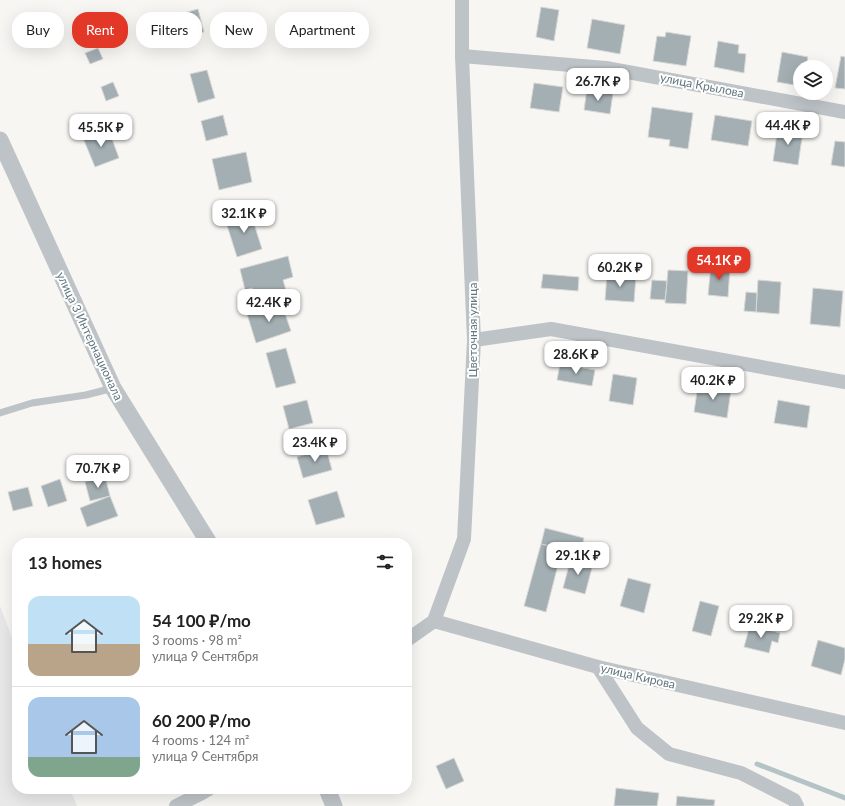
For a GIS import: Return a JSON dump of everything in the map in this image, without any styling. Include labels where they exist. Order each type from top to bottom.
[{"type":"street","name":"Цветочная улица","points":[[434,621],[464,539],[474,340],[462,56],[462,0]]},
{"type":"street","name":"улица Крылова","points":[[462,56],[606,68],[845,112]]},
{"type":"street","name":"улица 3 Интернационала","points":[[0,140],[113,388],[206,538]]},
{"type":"street","points":[[474,340],[551,329],[845,382]]},
{"type":"street","points":[[412,636],[434,621]]},
{"type":"street","name":"улица Кирова","points":[[434,621],[598,668],[845,723]]},
{"type":"street","points":[[598,668],[637,728],[669,754],[740,773],[794,800],[797,806]]},
{"type":"street","points":[[176,806],[202,794]]},
{"type":"street","points":[[329,794],[334,806]]},
{"type":"lane","points":[[0,413],[32,403],[113,388]]},
{"type":"shaded area","points":[[0,606],[12,638],[12,794],[72,794],[77,806],[0,806]]},
{"type":"building","points":[[541,7],[559,10],[554,41],[536,37]]},
{"type":"building","points":[[198,9],[199,12],[188,12]]},
{"type":"building","points":[[592,19],[625,25],[620,54],[587,48]]},
{"type":"building","points":[[666,32],[691,36],[686,66],[653,61],[657,36],[665,37]]},
{"type":"building","points":[[718,41],[739,45],[738,53],[746,54],[744,73],[714,67]]},
{"type":"building","points":[[98,48],[103,59],[90,64],[85,53]]},
{"type":"building","points":[[782,52],[808,57],[807,60],[793,60],[793,85],[777,82]]},
{"type":"building","points":[[841,56],[845,57],[845,89],[835,88]]},
{"type":"building","points":[[207,70],[215,98],[198,103],[190,74]]},
{"type":"building","points":[[113,82],[119,96],[106,101],[101,87]]},
{"type":"building","points":[[534,83],[563,87],[559,112],[530,108]]},
{"type":"building","points":[[587,89],[613,93],[610,114],[584,110]]},
{"type":"building","points":[[652,107],[693,113],[688,149],[669,146],[670,140],[648,137]]},
{"type":"building","points":[[223,115],[228,135],[206,141],[201,121]]},
{"type":"building","points":[[715,115],[752,121],[748,146],[711,140]]},
{"type":"building","points":[[778,127],[803,131],[798,165],[773,161]]},
{"type":"building","points":[[108,128],[119,158],[95,167],[83,138]]},
{"type":"building","points":[[835,141],[845,142],[845,167],[831,165]]},
{"type":"building","points":[[246,152],[252,182],[219,190],[212,159]]},
{"type":"building","points":[[250,211],[262,249],[237,257],[225,219]]},
{"type":"building","points":[[288,256],[293,277],[283,280],[286,290],[255,299],[252,288],[245,290],[240,269]]},
{"type":"building","points":[[711,266],[730,267],[728,297],[708,295]]},
{"type":"building","points":[[668,270],[688,271],[686,304],[665,303]]},
{"type":"building","points":[[543,274],[579,277],[578,291],[541,288]]},
{"type":"building","points":[[607,274],[636,276],[634,302],[605,300]]},
{"type":"building","points":[[652,280],[667,281],[665,300],[650,299]]},
{"type":"building","points":[[758,280],[781,282],[779,314],[756,312]]},
{"type":"building","points":[[813,288],[843,291],[840,327],[810,324]]},
{"type":"building","points":[[746,292],[757,293],[756,312],[744,311]]},
{"type":"building","points":[[281,302],[291,331],[256,343],[247,314]]},
{"type":"building","points":[[286,348],[296,383],[276,388],[266,353]]},
{"type":"building","points":[[560,364],[595,370],[592,386],[557,380]]},
{"type":"building","points":[[613,374],[637,378],[633,405],[609,401]]},
{"type":"building","points":[[698,385],[731,390],[727,418],[694,412]]},
{"type":"building","points":[[307,400],[313,423],[289,429],[283,406]]},
{"type":"building","points":[[778,400],[810,406],[807,428],[774,423]]},
{"type":"building","points":[[326,448],[332,470],[303,478],[297,457]]},
{"type":"building","points":[[105,476],[110,496],[90,501],[85,482]]},
{"type":"building","points":[[60,479],[67,501],[48,507],[41,486]]},
{"type":"building","points":[[28,487],[33,506],[13,511],[8,492]]},
{"type":"building","points":[[337,491],[345,517],[316,525],[308,500]]},
{"type":"building","points":[[110,496],[118,516],[87,527],[80,508]]},
{"type":"building","points":[[545,528],[584,538],[580,554],[541,544]]},
{"type":"building","points":[[541,544],[562,549],[546,612],[524,606]]},
{"type":"building","points":[[571,558],[593,564],[585,594],[563,588]]},
{"type":"building","points":[[628,578],[651,584],[644,613],[620,606]]},
{"type":"building","points":[[700,601],[719,606],[711,636],[692,631]]},
{"type":"building","points":[[750,625],[780,633],[778,643],[772,641],[769,653],[744,647]]},
{"type":"building","points":[[818,640],[845,648],[845,659],[841,675],[811,666]]},
{"type":"building","points":[[454,758],[464,781],[446,789],[436,766]]},
{"type":"building","points":[[616,788],[659,793],[657,806],[614,806]]},
{"type":"building","points":[[677,796],[715,800],[714,806],[676,806]]},
{"type":"waterway","points":[[757,764],[845,798]]}]
